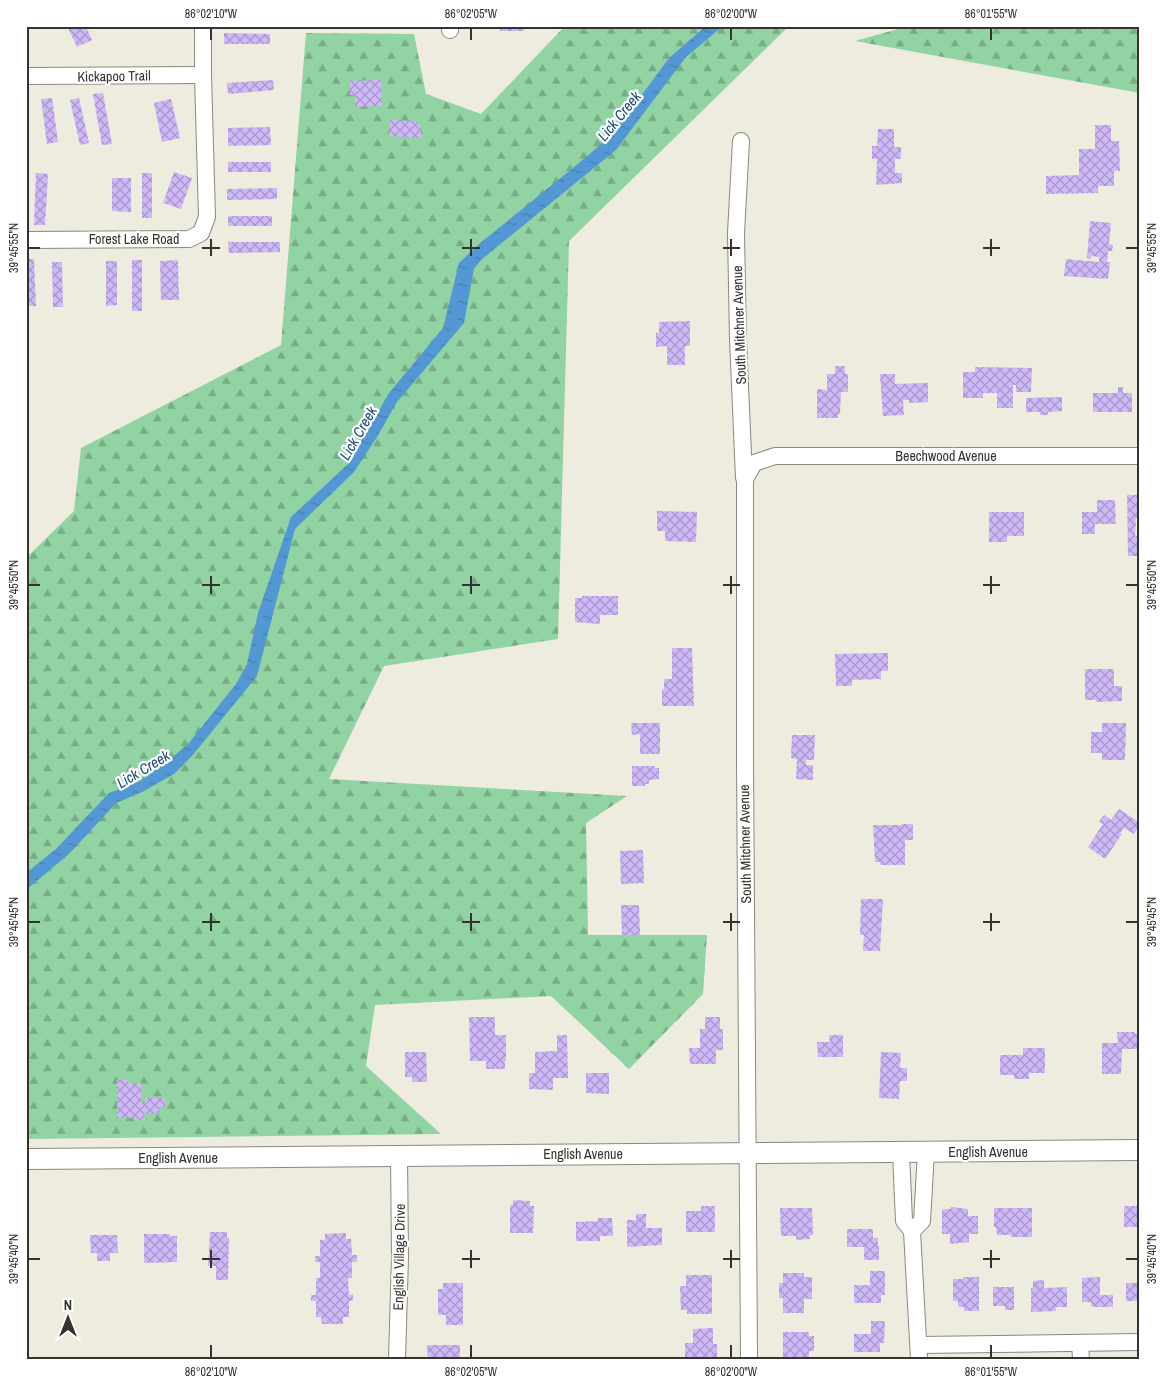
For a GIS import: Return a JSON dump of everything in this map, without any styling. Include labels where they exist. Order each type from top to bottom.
[{"type":"street","name":"Forest Lake Road","points":[[26,240],[189,239],[201,233],[207,217],[203,26]]},
{"type":"street","name":"Kickapoo Trail","points":[[26,76],[203,75]]},
{"type":"street","name":"South Mitchner Avenue","points":[[741,141],[736,233],[744,479],[744,762],[750,1359]]},
{"type":"street","name":"Beechwood Avenue","points":[[744,479],[754,463],[775,456],[1140,456]]},
{"type":"street","name":"English Avenue","points":[[26,1159],[1140,1150]]},
{"type":"street","points":[[900,1152],[904,1221],[912,1231],[919,1352],[1080,1351],[1140,1342]]},
{"type":"street","points":[[912,1231],[922,1221],[926,1152]]},
{"type":"street","name":"English Village Drive","points":[[397,1359],[400,1257],[399,1155]]},
{"type":"green space","points":[[565,26],[789,26],[569,241],[558,639],[384,666],[329,779],[627,796],[586,823],[588,935],[707,935],[703,994],[629,1069],[551,996],[375,1005],[366,1066],[441,1134],[26,1139],[26,558],[74,511],[81,448],[281,345],[306,33],[414,34],[426,94],[481,114]]},
{"type":"green space","points":[[909,26],[1140,26],[1140,93],[855,41]]},
{"type":"water","name":"Lick Creek","points":[[706,26],[723,26],[686,57],[616,150],[481,260],[474,269],[464,323],[397,402],[354,472],[295,529],[257,676],[192,756],[174,774],[142,792],[116,803],[69,854],[26,890],[26,873],[56,849],[109,793],[142,780],[188,744],[236,684],[247,664],[258,613],[291,517],[348,464],[389,393],[443,328],[459,263],[479,244],[599,146],[641,96],[669,58]]},
{"type":"building","points":[[67,26],[86,26],[92,40],[77,47]]},
{"type":"building","points":[[500,26],[524,26],[524,31],[500,31]]},
{"type":"building","points":[[224,33],[270,34],[270,44],[224,44]]},
{"type":"building","points":[[273,80],[274,90],[228,94],[227,83]]},
{"type":"building","points":[[381,80],[382,106],[355,107],[355,95],[350,95],[350,81]]},
{"type":"building","points":[[103,93],[112,144],[102,145],[93,94]]},
{"type":"building","points":[[52,98],[58,142],[47,144],[41,99]]},
{"type":"building","points":[[79,98],[89,143],[80,145],[70,100]]},
{"type":"building","points":[[171,99],[180,138],[162,142],[154,103]]},
{"type":"building","points":[[390,120],[418,121],[418,125],[421,126],[421,138],[389,136]]},
{"type":"building","points":[[1095,125],[1111,125],[1111,141],[1119,141],[1120,171],[1114,171],[1114,186],[1098,186],[1098,193],[1046,194],[1046,176],[1079,175],[1079,149],[1095,149]]},
{"type":"building","points":[[270,127],[271,145],[228,146],[228,128]]},
{"type":"building","points":[[878,129],[894,129],[894,147],[901,147],[901,159],[895,159],[895,173],[902,173],[902,183],[876,185],[877,159],[872,159],[872,146],[877,146]]},
{"type":"building","points":[[228,162],[271,162],[271,172],[228,172]]},
{"type":"building","points":[[174,172],[192,178],[181,209],[163,203]]},
{"type":"building","points":[[36,173],[48,174],[45,225],[34,225]]},
{"type":"building","points":[[142,173],[152,173],[152,218],[142,218]]},
{"type":"building","points":[[112,178],[131,178],[131,212],[112,211]]},
{"type":"building","points":[[277,188],[277,199],[227,200],[227,189]]},
{"type":"building","points":[[228,216],[272,216],[272,226],[228,226]]},
{"type":"building","points":[[1090,221],[1111,223],[1109,244],[1113,245],[1112,251],[1108,251],[1107,262],[1110,262],[1108,279],[1064,276],[1066,259],[1099,262],[1099,257],[1091,256],[1091,259],[1087,258]]},
{"type":"building","points":[[228,242],[280,242],[280,252],[229,253]]},
{"type":"building","points":[[26,259],[34,259],[36,306],[26,306]]},
{"type":"building","points":[[132,260],[142,260],[142,311],[132,311]]},
{"type":"building","points":[[178,260],[179,300],[161,300],[160,261]]},
{"type":"building","points":[[106,261],[117,261],[117,305],[106,306]]},
{"type":"building","points":[[52,262],[62,262],[63,307],[53,307]]},
{"type":"building","points":[[690,321],[690,346],[685,346],[685,365],[667,365],[667,346],[656,347],[656,333],[659,333],[659,322]]},
{"type":"building","points":[[835,366],[845,366],[845,374],[848,374],[848,392],[841,392],[840,414],[838,414],[838,418],[817,418],[817,389],[827,390],[827,374],[835,374]]},
{"type":"building","points":[[975,367],[1032,368],[1031,392],[1016,392],[1016,385],[1013,385],[1013,408],[997,408],[997,393],[983,393],[983,398],[963,398],[963,372],[975,372]]},
{"type":"building","points":[[880,374],[895,374],[895,384],[928,383],[928,402],[909,403],[909,400],[903,400],[904,415],[883,416]]},
{"type":"building","points":[[1118,387],[1123,387],[1123,393],[1132,393],[1132,412],[1093,412],[1093,393],[1118,393]]},
{"type":"building","points":[[1062,397],[1062,411],[1048,412],[1048,415],[1040,415],[1040,412],[1026,412],[1026,398]]},
{"type":"building","points":[[1127,495],[1140,495],[1140,518],[1136,518],[1135,536],[1140,536],[1140,556],[1128,556]]},
{"type":"building","points":[[1097,500],[1115,500],[1116,524],[1095,524],[1095,534],[1082,534],[1082,512],[1097,512]]},
{"type":"building","points":[[657,511],[697,512],[696,542],[665,541],[665,531],[657,531]]},
{"type":"building","points":[[989,512],[1024,512],[1024,536],[1007,536],[1007,542],[989,542]]},
{"type":"building","points":[[582,596],[618,596],[618,615],[600,615],[600,624],[575,622],[575,598],[582,598]]},
{"type":"building","points":[[672,648],[692,648],[694,706],[662,706],[664,679],[672,679]]},
{"type":"building","points":[[888,653],[888,671],[881,671],[881,679],[852,680],[852,686],[836,686],[835,654]]},
{"type":"building","points":[[1085,669],[1114,669],[1114,686],[1122,686],[1122,701],[1096,702],[1096,700],[1085,700]]},
{"type":"building","points":[[631,723],[660,723],[660,754],[640,754],[640,734],[632,735]]},
{"type":"building","points":[[1102,723],[1126,723],[1125,760],[1102,760],[1102,753],[1091,753],[1091,732],[1102,732]]},
{"type":"building","points":[[792,735],[815,735],[814,760],[806,760],[806,765],[813,765],[813,780],[796,779],[797,759],[791,758]]},
{"type":"building","points":[[632,766],[655,766],[655,768],[659,768],[659,779],[649,780],[649,784],[645,784],[645,786],[632,786]]},
{"type":"building","points":[[1119,809],[1140,823],[1140,825],[1134,834],[1124,828],[1105,859],[1088,847],[1103,824],[1099,822],[1104,815],[1111,820]]},
{"type":"building","points":[[913,824],[913,840],[905,840],[905,865],[880,865],[880,862],[875,862],[873,825]]},
{"type":"building","points":[[643,850],[644,883],[621,884],[620,851]]},
{"type":"building","points":[[861,899],[883,899],[880,951],[863,951],[864,935],[860,935]]},
{"type":"building","points":[[621,905],[639,905],[640,935],[622,935]]},
{"type":"building","points":[[469,1017],[495,1017],[495,1035],[506,1035],[505,1069],[486,1069],[486,1061],[470,1061]]},
{"type":"building","points":[[705,1017],[720,1017],[720,1029],[723,1029],[723,1050],[716,1050],[716,1064],[690,1064],[689,1048],[700,1048],[700,1029],[705,1029]]},
{"type":"building","points":[[1117,1032],[1135,1032],[1135,1034],[1140,1034],[1140,1049],[1122,1049],[1121,1074],[1102,1074],[1102,1043],[1118,1043]]},
{"type":"building","points":[[557,1035],[567,1035],[568,1078],[553,1078],[553,1090],[529,1089],[529,1073],[535,1073],[535,1052],[557,1051]]},
{"type":"building","points":[[829,1035],[843,1035],[843,1057],[818,1057],[817,1042],[830,1042]]},
{"type":"building","points":[[1023,1048],[1045,1048],[1045,1073],[1029,1073],[1029,1079],[1014,1079],[1014,1075],[1000,1075],[1000,1055],[1023,1055]]},
{"type":"building","points":[[405,1052],[426,1052],[427,1082],[412,1082],[412,1077],[405,1077]]},
{"type":"building","points":[[881,1052],[901,1053],[900,1068],[907,1068],[907,1081],[900,1081],[899,1099],[879,1098]]},
{"type":"building","points":[[586,1073],[609,1073],[609,1094],[586,1093]]},
{"type":"building","points":[[117,1080],[128,1080],[128,1083],[141,1083],[141,1103],[145,1103],[145,1098],[165,1098],[165,1107],[159,1107],[159,1113],[144,1113],[145,1120],[117,1118]]},
{"type":"building","points":[[513,1200],[530,1201],[530,1206],[534,1206],[533,1233],[510,1233],[510,1205],[513,1205]]},
{"type":"building","points":[[701,1206],[715,1206],[715,1232],[686,1232],[686,1211],[701,1211]]},
{"type":"building","points":[[1124,1206],[1140,1206],[1140,1227],[1124,1227]]},
{"type":"building","points":[[951,1207],[968,1209],[968,1216],[978,1216],[978,1234],[969,1234],[969,1242],[950,1244],[950,1234],[942,1234],[942,1209],[951,1209]]},
{"type":"building","points":[[780,1208],[812,1208],[813,1235],[810,1235],[810,1239],[796,1240],[796,1236],[781,1236]]},
{"type":"building","points":[[994,1208],[1032,1208],[1032,1237],[997,1235],[996,1227],[994,1227]]},
{"type":"building","points":[[636,1214],[646,1214],[646,1228],[662,1228],[662,1245],[627,1247],[627,1220],[636,1220]]},
{"type":"building","points":[[598,1218],[612,1218],[613,1236],[600,1236],[600,1241],[576,1241],[576,1222],[598,1221]]},
{"type":"building","points":[[847,1229],[873,1229],[873,1238],[878,1238],[879,1260],[864,1260],[864,1247],[847,1247]]},
{"type":"building","points":[[210,1232],[227,1232],[227,1238],[229,1238],[228,1280],[216,1280],[216,1266],[208,1266]]},
{"type":"building","points":[[346,1233],[346,1239],[351,1239],[352,1255],[357,1255],[357,1262],[352,1262],[352,1278],[348,1278],[349,1295],[353,1294],[353,1300],[349,1301],[349,1317],[343,1317],[343,1324],[322,1324],[321,1317],[316,1317],[316,1301],[311,1301],[311,1295],[316,1295],[316,1278],[320,1278],[320,1262],[315,1262],[315,1256],[320,1256],[320,1240],[325,1240],[325,1234]]},
{"type":"building","points":[[144,1234],[170,1234],[170,1236],[177,1236],[177,1262],[144,1263]]},
{"type":"building","points":[[90,1235],[117,1235],[118,1253],[110,1253],[110,1261],[97,1261],[97,1253],[91,1253]]},
{"type":"building","points":[[870,1271],[885,1271],[885,1295],[881,1295],[881,1303],[854,1303],[854,1285],[870,1285]]},
{"type":"building","points":[[783,1273],[804,1273],[804,1277],[812,1277],[812,1299],[804,1299],[804,1313],[783,1313],[783,1298],[779,1298],[779,1283],[783,1283]]},
{"type":"building","points":[[686,1275],[712,1275],[712,1314],[687,1314],[687,1310],[681,1310],[680,1286],[686,1286]]},
{"type":"building","points":[[963,1277],[979,1277],[979,1311],[964,1311],[964,1307],[958,1307],[958,1301],[953,1301],[953,1279],[963,1279]]},
{"type":"building","points":[[1100,1277],[1100,1295],[1113,1295],[1113,1307],[1096,1307],[1091,1306],[1091,1302],[1082,1302],[1082,1278]]},
{"type":"building","points":[[1044,1280],[1044,1288],[1067,1287],[1067,1307],[1056,1307],[1056,1311],[1031,1312],[1031,1288],[1033,1288],[1033,1281]]},
{"type":"building","points":[[443,1283],[463,1283],[463,1325],[446,1325],[446,1315],[438,1315],[438,1289],[443,1289]]},
{"type":"building","points":[[1126,1283],[1140,1283],[1140,1307],[1138,1307],[1138,1301],[1126,1301]]},
{"type":"building","points":[[993,1287],[1014,1287],[1014,1310],[1005,1310],[1005,1306],[993,1306]]},
{"type":"building","points":[[871,1321],[885,1321],[884,1343],[880,1343],[880,1352],[854,1352],[854,1334],[871,1334]]},
{"type":"building","points":[[713,1328],[713,1344],[717,1344],[717,1357],[685,1359],[685,1343],[693,1343],[693,1329]]},
{"type":"building","points":[[783,1332],[809,1332],[809,1336],[814,1336],[814,1351],[809,1351],[809,1359],[783,1359]]},
{"type":"building","points":[[427,1345],[460,1345],[460,1359],[428,1359]]}]
